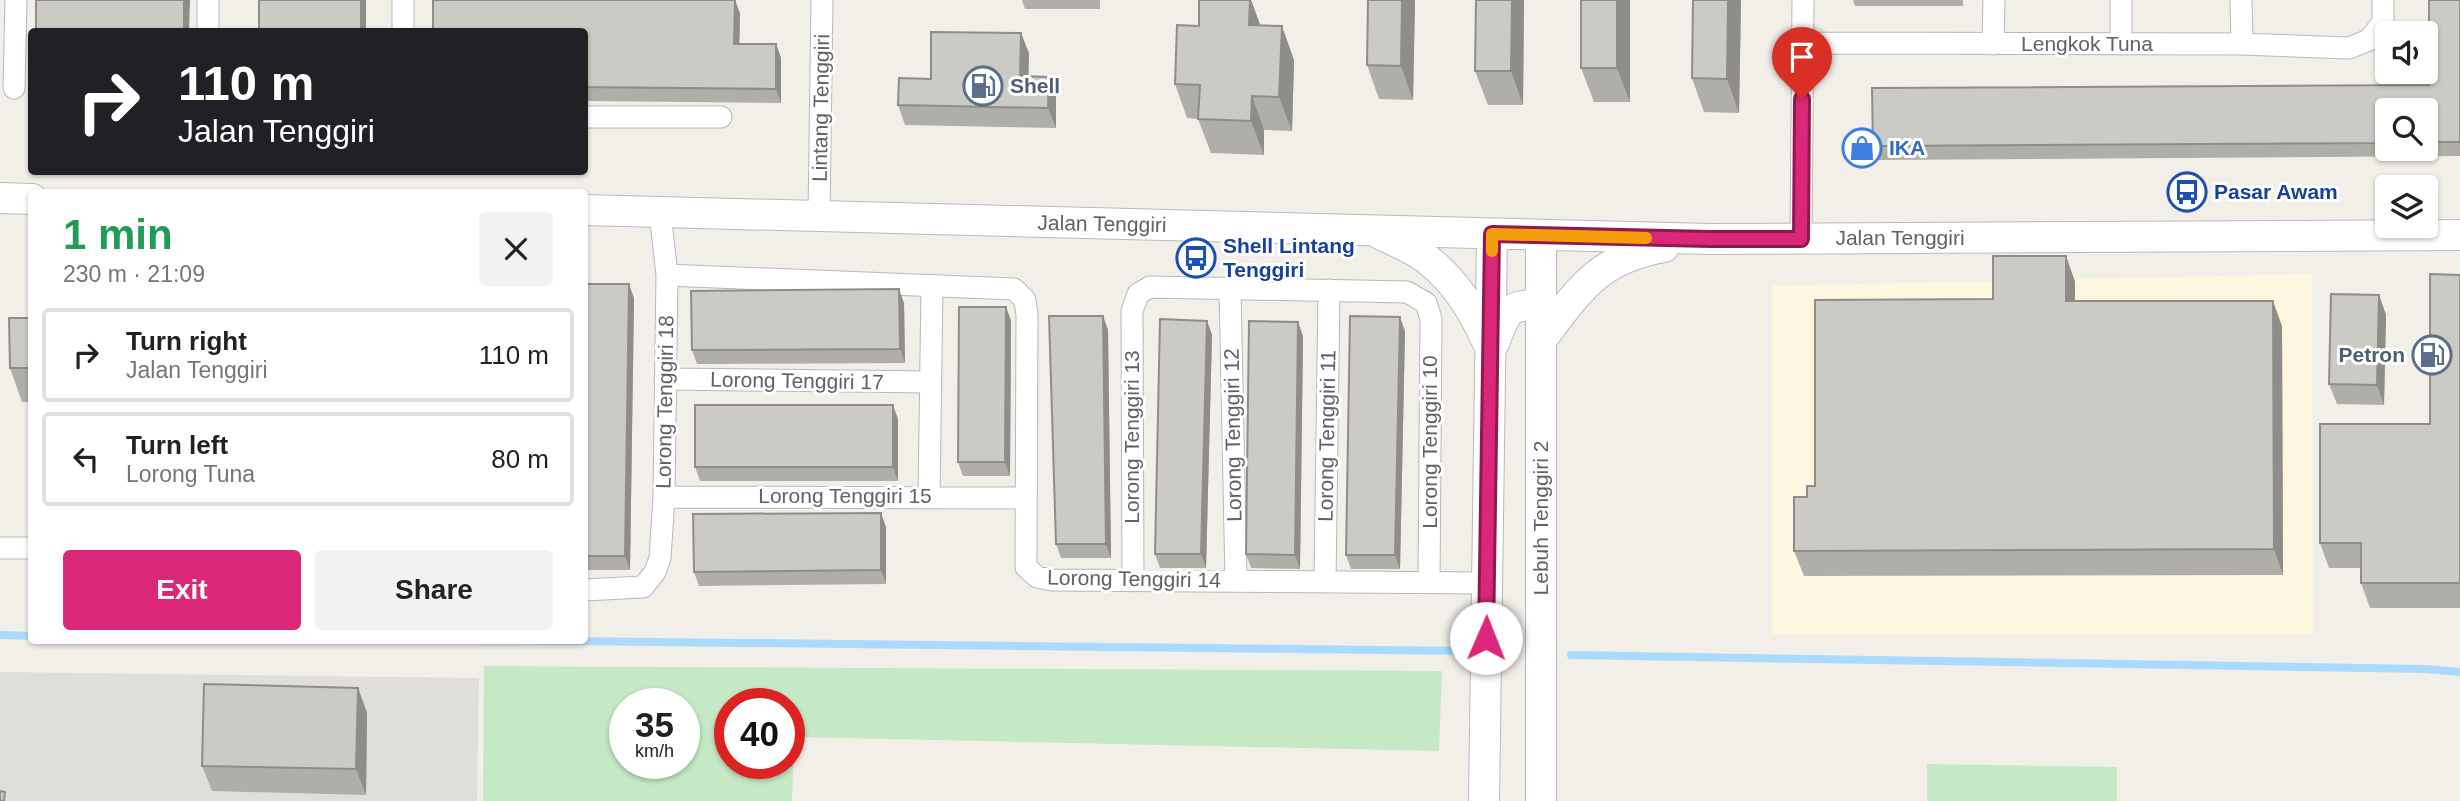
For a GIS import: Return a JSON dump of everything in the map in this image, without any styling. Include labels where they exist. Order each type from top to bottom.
[{"type":"street","points":[[14,88],[16,0]]},
{"type":"street","points":[[208,0],[208,28]]},
{"type":"street","points":[[403,0],[403,28]]},
{"type":"street","name":"Lintang Tenggiri","points":[[820,216],[822,0]]},
{"type":"street","points":[[1801,239],[1803,0]]},
{"type":"street","points":[[1993,44],[1994,0]]},
{"type":"street","points":[[2121,0],[2121,44]]},
{"type":"street","points":[[2241,0],[2242,44]]},
{"type":"street","name":"Lengkok Tuna","points":[[1803,43],[2242,44],[2349,48],[2369,40],[2383,22],[2383,0]]},
{"type":"street","points":[[588,117],[721,117]]},
{"type":"street","points":[[0,198],[28,199]]},
{"type":"street","name":"Jalan Tenggiri","points":[[588,210],[1710,239],[2460,235]]},
{"type":"street","name":"Lorong Tenggiri 18","points":[[588,590],[643,587],[656,572],[660,558],[664,497],[667,275],[660,212]]},
{"type":"street","points":[[1373,230],[1426,258],[1451,282],[1469,304],[1491,350]]},
{"type":"street","points":[[1484,801],[1492,234]]},
{"type":"street","name":"Lebuh Tenggiri 2","points":[[1541,235],[1541,801]]},
{"type":"street","points":[[1541,340],[1584,284],[1611,264],[1646,250],[1710,239]]},
{"type":"street","points":[[667,275],[932,287],[929,496]]},
{"type":"street","name":"Lorong Tenggiri 14","points":[[932,287],[1014,289],[1025,300],[1026,567],[1037,577],[1052,580],[1487,583]]},
{"type":"street","name":"Lorong Tenggiri 13","points":[[1133,581],[1132,312],[1138,294],[1150,287],[1230,288]]},
{"type":"street","points":[[1230,288],[1329,290]]},
{"type":"street","name":"Lorong Tenggiri 12","points":[[1230,288],[1236,581]]},
{"type":"street","name":"Lorong Tenggiri 10","points":[[1329,290],[1407,292],[1426,303],[1431,319],[1429,582]]},
{"type":"street","name":"Lorong Tenggiri 11","points":[[1325,582],[1329,290]]},
{"type":"street","points":[[1491,350],[1509,311],[1522,305],[1541,305]]},
{"type":"street","name":"Lorong Tenggiri 17","points":[[665,379],[929,382]]},
{"type":"street","name":"Lorong Tenggiri 15","points":[[664,497],[1026,498]]},
{"type":"street","points":[[0,548],[28,548]]},
{"type":"shaded area","points":[[2312,274],[2313,634],[1772,634],[1772,286]]},
{"type":"shaded area","points":[[0,672],[479,678],[477,801],[0,801]]},
{"type":"green space","points":[[484,666],[1442,671],[1439,751],[805,737],[805,688],[714,688],[714,779],[793,779],[792,801],[483,801]]},
{"type":"green space","points":[[1927,764],[2117,767],[2117,801],[1927,801]]},
{"type":"building","points":[[36,0],[184,0],[184,28],[36,28]]},
{"type":"building","points":[[259,0],[361,0],[361,28],[259,28]]},
{"type":"building","points":[[433,0],[735,0],[734,44],[776,44],[776,89],[588,87],[588,28],[433,28]]},
{"type":"building","points":[[1199,0],[1250,0],[1249,25],[1282,26],[1279,97],[1252,96],[1251,121],[1198,119],[1200,85],[1175,84],[1177,25],[1199,26]]},
{"type":"building","points":[[1368,0],[1402,0],[1401,66],[1367,65]]},
{"type":"building","points":[[1476,0],[1512,0],[1511,71],[1475,71]]},
{"type":"building","points":[[1581,0],[1617,0],[1617,68],[1581,68]]},
{"type":"building","points":[[1693,0],[1728,0],[1727,79],[1692,78]]},
{"type":"building","points":[[2429,0],[2460,0],[2460,142],[2438,142],[2438,98],[2375,98],[2375,143],[1873,146],[1872,88],[2438,84],[2438,21],[2429,21]]},
{"type":"building","name":"Shell","points":[[931,32],[1021,33],[1020,76],[1049,77],[1048,108],[898,105],[899,78],[931,79]]},
{"type":"building","points":[[1993,256],[2066,256],[2066,301],[2273,301],[2274,549],[1794,551],[1794,497],[1807,497],[1807,486],[1815,486],[1815,300],[1993,299]]},
{"type":"building","points":[[2430,274],[2460,275],[2460,583],[2361,583],[2361,543],[2320,543],[2320,424],[2430,424]]},
{"type":"building","points":[[588,284],[629,284],[625,556],[588,556]]},
{"type":"building","points":[[899,289],[900,349],[692,350],[691,291]]},
{"type":"building","points":[[2331,294],[2379,295],[2377,385],[2329,384]]},
{"type":"building","points":[[959,307],[1006,307],[1005,462],[958,462]]},
{"type":"building","points":[[1049,316],[1103,316],[1106,544],[1056,544]]},
{"type":"building","points":[[1350,316],[1400,317],[1395,555],[1346,555]]},
{"type":"building","points":[[9,318],[28,318],[28,368],[10,368]]},
{"type":"building","points":[[1160,319],[1207,321],[1201,554],[1155,554]]},
{"type":"building","points":[[1249,321],[1298,322],[1295,555],[1246,554]]},
{"type":"building","points":[[695,405],[893,405],[893,467],[695,467]]},
{"type":"building","points":[[881,513],[881,570],[694,572],[693,514]]},
{"type":"building","points":[[204,684],[358,688],[356,769],[202,766]]},
{"type":"building","points":[[0,791],[5,792],[4,801],[0,801]]},
{"type":"waterway","points":[[0,635],[28,636]]},
{"type":"waterway","points":[[588,641],[1472,651]]},
{"type":"waterway","points":[[1571,655],[2425,669],[2460,672]]},
{"type":"slow traffic","points":[[1492,251],[1492,234],[1646,238]]},
{"type":"place","name":"Shell","points":[[983,86]]},
{"type":"place","name":"IKA","points":[[1862,148]]},
{"type":"place","name":"Pasar Awam","points":[[2187,192]]},
{"type":"place","name":"Shell Lintang Tenggiri","points":[[1196,258]]},
{"type":"place","name":"Petron","points":[[2432,355]]},
{"type":"route","points":[[1486,638],[1492,234],[1801,239],[1802,99]]}]
